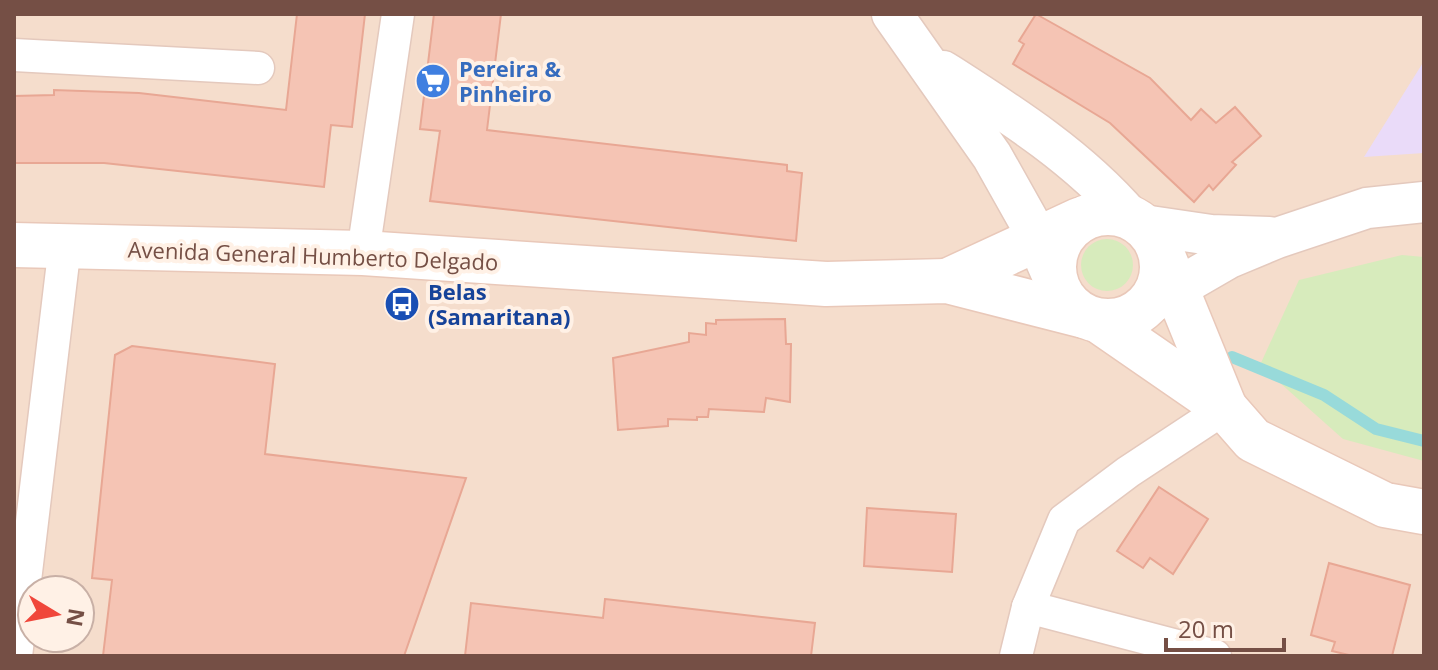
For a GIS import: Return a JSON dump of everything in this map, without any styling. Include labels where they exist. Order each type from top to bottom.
[{"type":"main road","points":[[1225,408],[1151,257],[1100,212],[1085,217],[1062,237],[1055,251],[1055,282],[1071,308],[1092,318],[1225,408],[1253,440],[1385,505],[1424,512]]},
{"type":"main road","name":"Avenida General Humberto Delgado","points":[[947,281],[1085,217]]},
{"type":"main road","name":"Avenida General Humberto Delgado","points":[[14,245],[363,253],[826,284],[947,281],[1092,318]]},
{"type":"main road","points":[[1092,318],[1116,321],[1151,257]]},
{"type":"street","points":[[363,253],[398,14]]},
{"type":"street","points":[[892,14],[992,156],[1037,240],[1055,282]]},
{"type":"street","points":[[14,55],[258,68]]},
{"type":"street","points":[[926,61],[1024,123],[1099,182],[1151,257]]},
{"type":"street","points":[[1151,257],[1229,258],[1277,238],[1367,208],[1424,202]]},
{"type":"street","points":[[1151,257],[1211,235],[1277,238]]},
{"type":"street","points":[[16,656],[65,245]]},
{"type":"street","points":[[1016,656],[1028,607],[1064,520],[1128,472],[1225,408]]},
{"type":"street","points":[[1028,607],[1215,656]]},
{"type":"shaded area","points":[[14,14],[1424,14],[1424,656],[14,656]]},
{"type":"shaded area","points":[[1424,61],[1424,153],[1364,157]]},
{"type":"green space","points":[[1107,239],[1125,247],[1133,265],[1125,283],[1107,291],[1089,283],[1081,265],[1089,247]]},
{"type":"green space","points":[[1402,255],[1424,257],[1424,461],[1343,439],[1260,365],[1299,280]]},
{"type":"building","points":[[297,14],[365,14],[352,127],[331,125],[324,187],[104,163],[14,163],[14,96],[54,95],[54,90],[139,93],[286,110]]},
{"type":"building","points":[[434,14],[501,14],[487,130],[787,165],[787,171],[802,173],[796,241],[430,201],[440,131],[420,129]]},
{"type":"building","points":[[1036,14],[1150,78],[1191,120],[1201,109],[1216,123],[1235,107],[1261,136],[1232,162],[1236,165],[1213,190],[1209,185],[1194,202],[1110,123],[1013,64],[1024,44],[1019,41]]},
{"type":"building","points":[[785,319],[786,344],[791,344],[790,402],[766,398],[764,412],[709,409],[708,417],[697,417],[697,420],[668,419],[668,426],[618,430],[613,358],[689,342],[689,333],[706,335],[706,323],[716,324],[716,320]]},
{"type":"building","points":[[132,346],[275,364],[265,454],[466,478],[404,656],[103,656],[112,580],[96,578],[96,574],[92,574],[115,355]]},
{"type":"building","points":[[1159,487],[1208,519],[1173,574],[1150,558],[1143,568],[1117,551]]},
{"type":"building","points":[[867,508],[956,514],[952,572],[864,566]]},
{"type":"building","points":[[1329,563],[1410,585],[1392,656],[1353,656],[1332,651],[1335,642],[1311,635]]},
{"type":"building","points":[[605,599],[815,623],[811,656],[465,656],[471,603],[603,618]]},
{"type":"waterway","points":[[1232,357],[1324,395],[1376,429],[1424,441]]},
{"type":"place","name":"Pereira & Pinheiro","points":[[433,81]]},
{"type":"place","name":"Belas (Samaritana)","points":[[402,304]]}]
